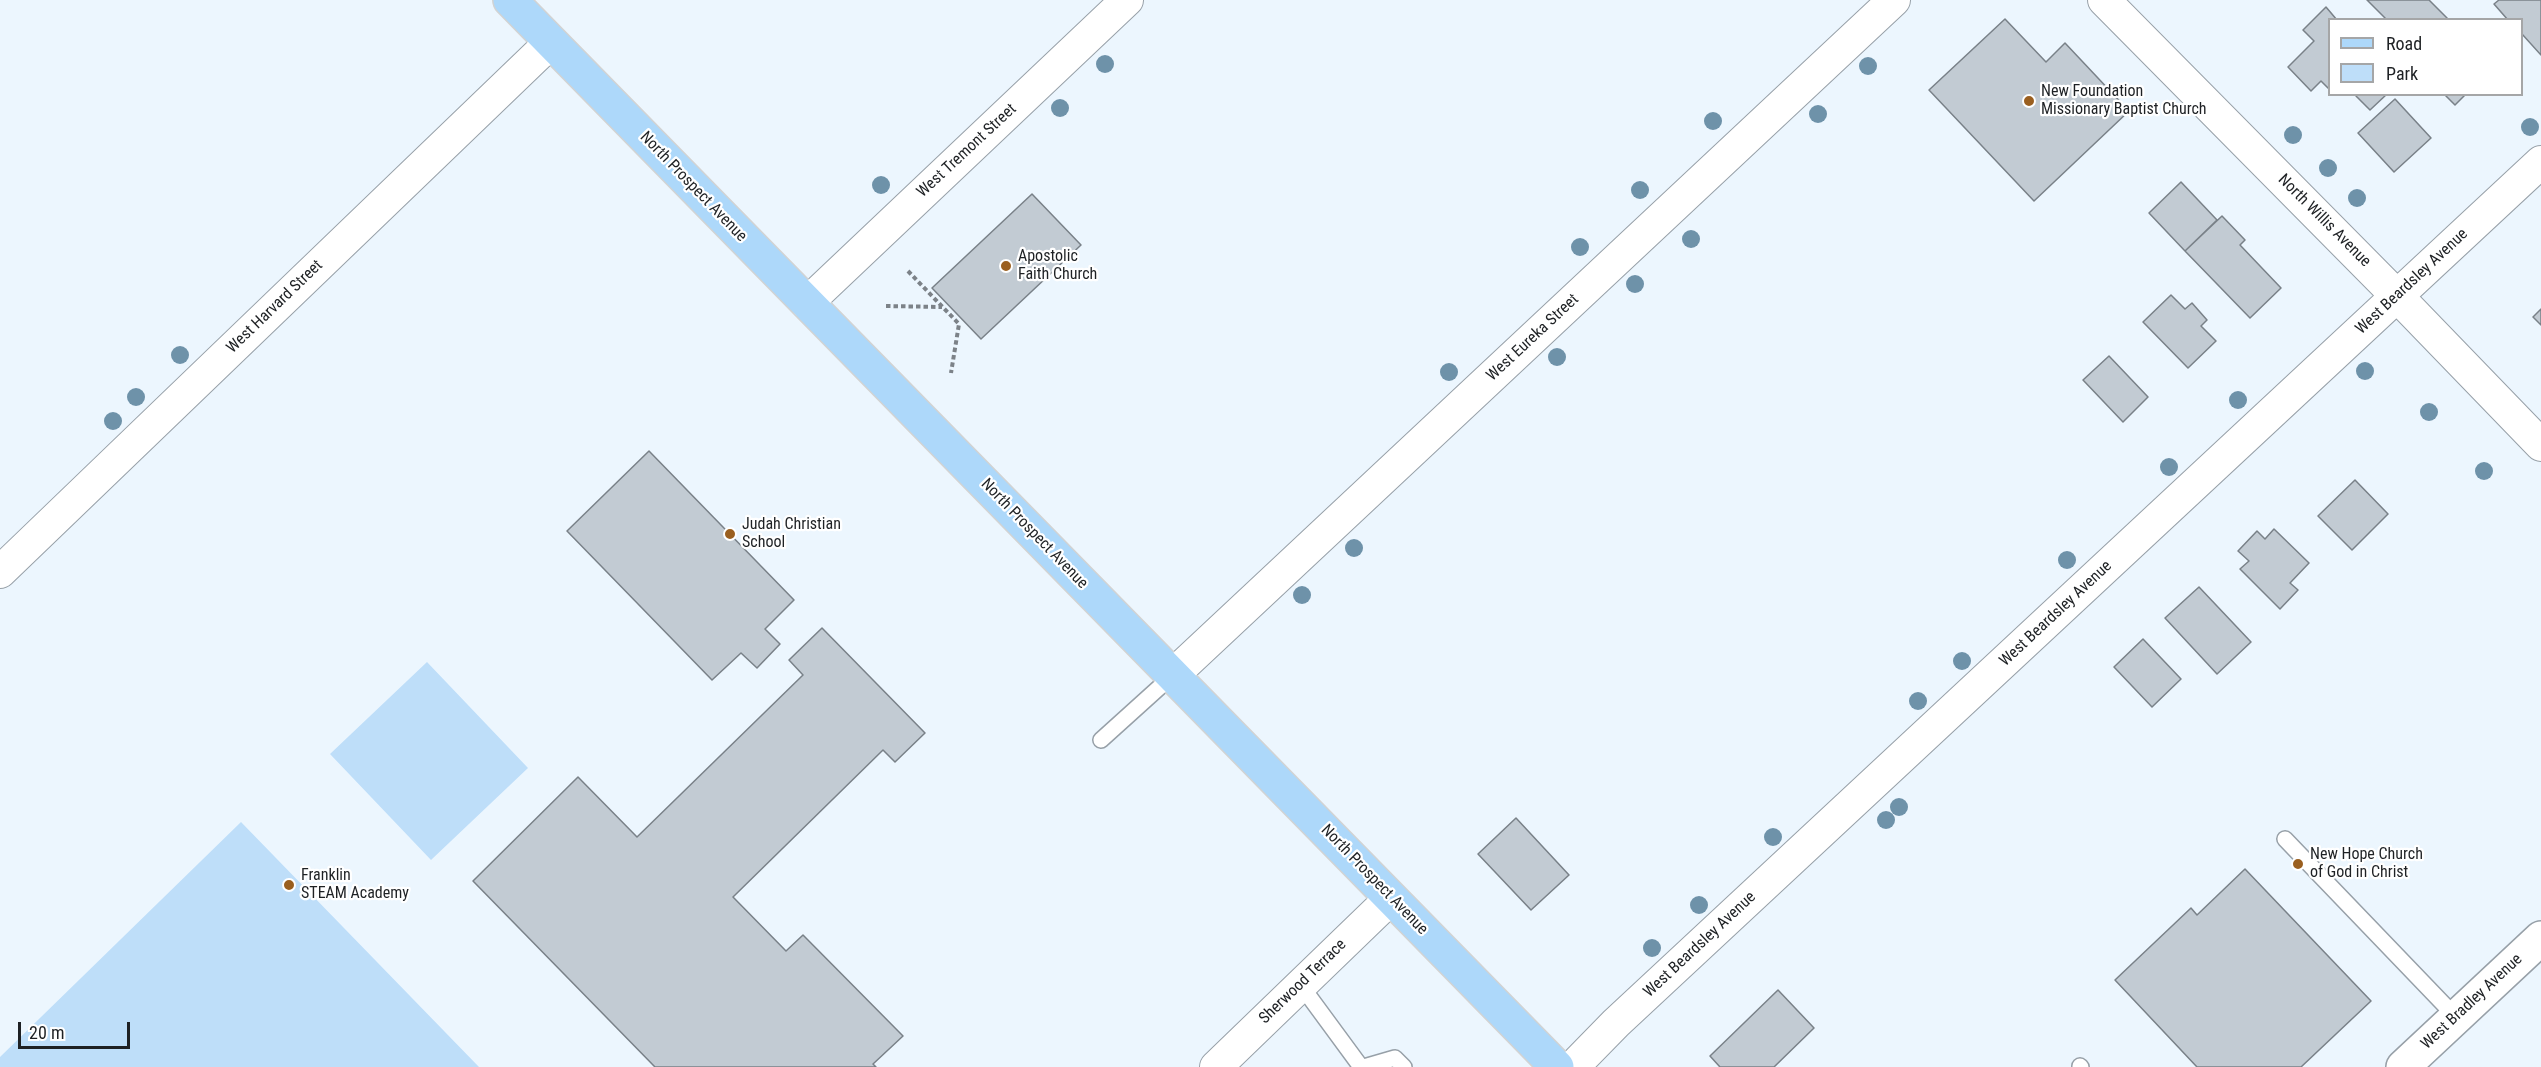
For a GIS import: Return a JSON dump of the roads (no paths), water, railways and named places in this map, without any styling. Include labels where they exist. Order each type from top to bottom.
[{"type":"main road","name":"North Prospect Avenue","points":[[510,0],[1557,1067]]},
{"type":"main road","name":"West Bradley Avenue","points":[[2403,1067],[2541,938]]},
{"type":"street","name":"West Tremont Street","points":[[807,303],[1127,0]]},
{"type":"street","name":"West Eureka Street","points":[[1173,675],[1894,0]]},
{"type":"street","name":"North Willis Avenue","points":[[2104,0],[2541,444]]},
{"type":"street","name":"West Harvard Street","points":[[0,572],[551,42]]},
{"type":"street","name":"West Beardsley Avenue","points":[[1573,1067],[1616,1023],[2541,162]]},
{"type":"street","name":"Sherwood Terrace","points":[[1216,1067],[1391,897]]},
{"type":"lane","points":[[1101,740],[1173,675]]},
{"type":"lane","points":[[2285,839],[2456,1017]]},
{"type":"lane","points":[[1300,984],[1363,1067],[1395,1058],[1404,1067]]},
{"type":"place","name":"New Foundation Missionary Baptist Church","points":[[2029,101]]},
{"type":"place","name":"Apostolic Faith Church","points":[[1006,266]]},
{"type":"place","name":"Judah Christian School","points":[[730,534]]},
{"type":"place","name":"New Hope Church of God in Christ","points":[[2298,864]]},
{"type":"place","name":"Franklin STEAM Academy","points":[[289,885]]}]
